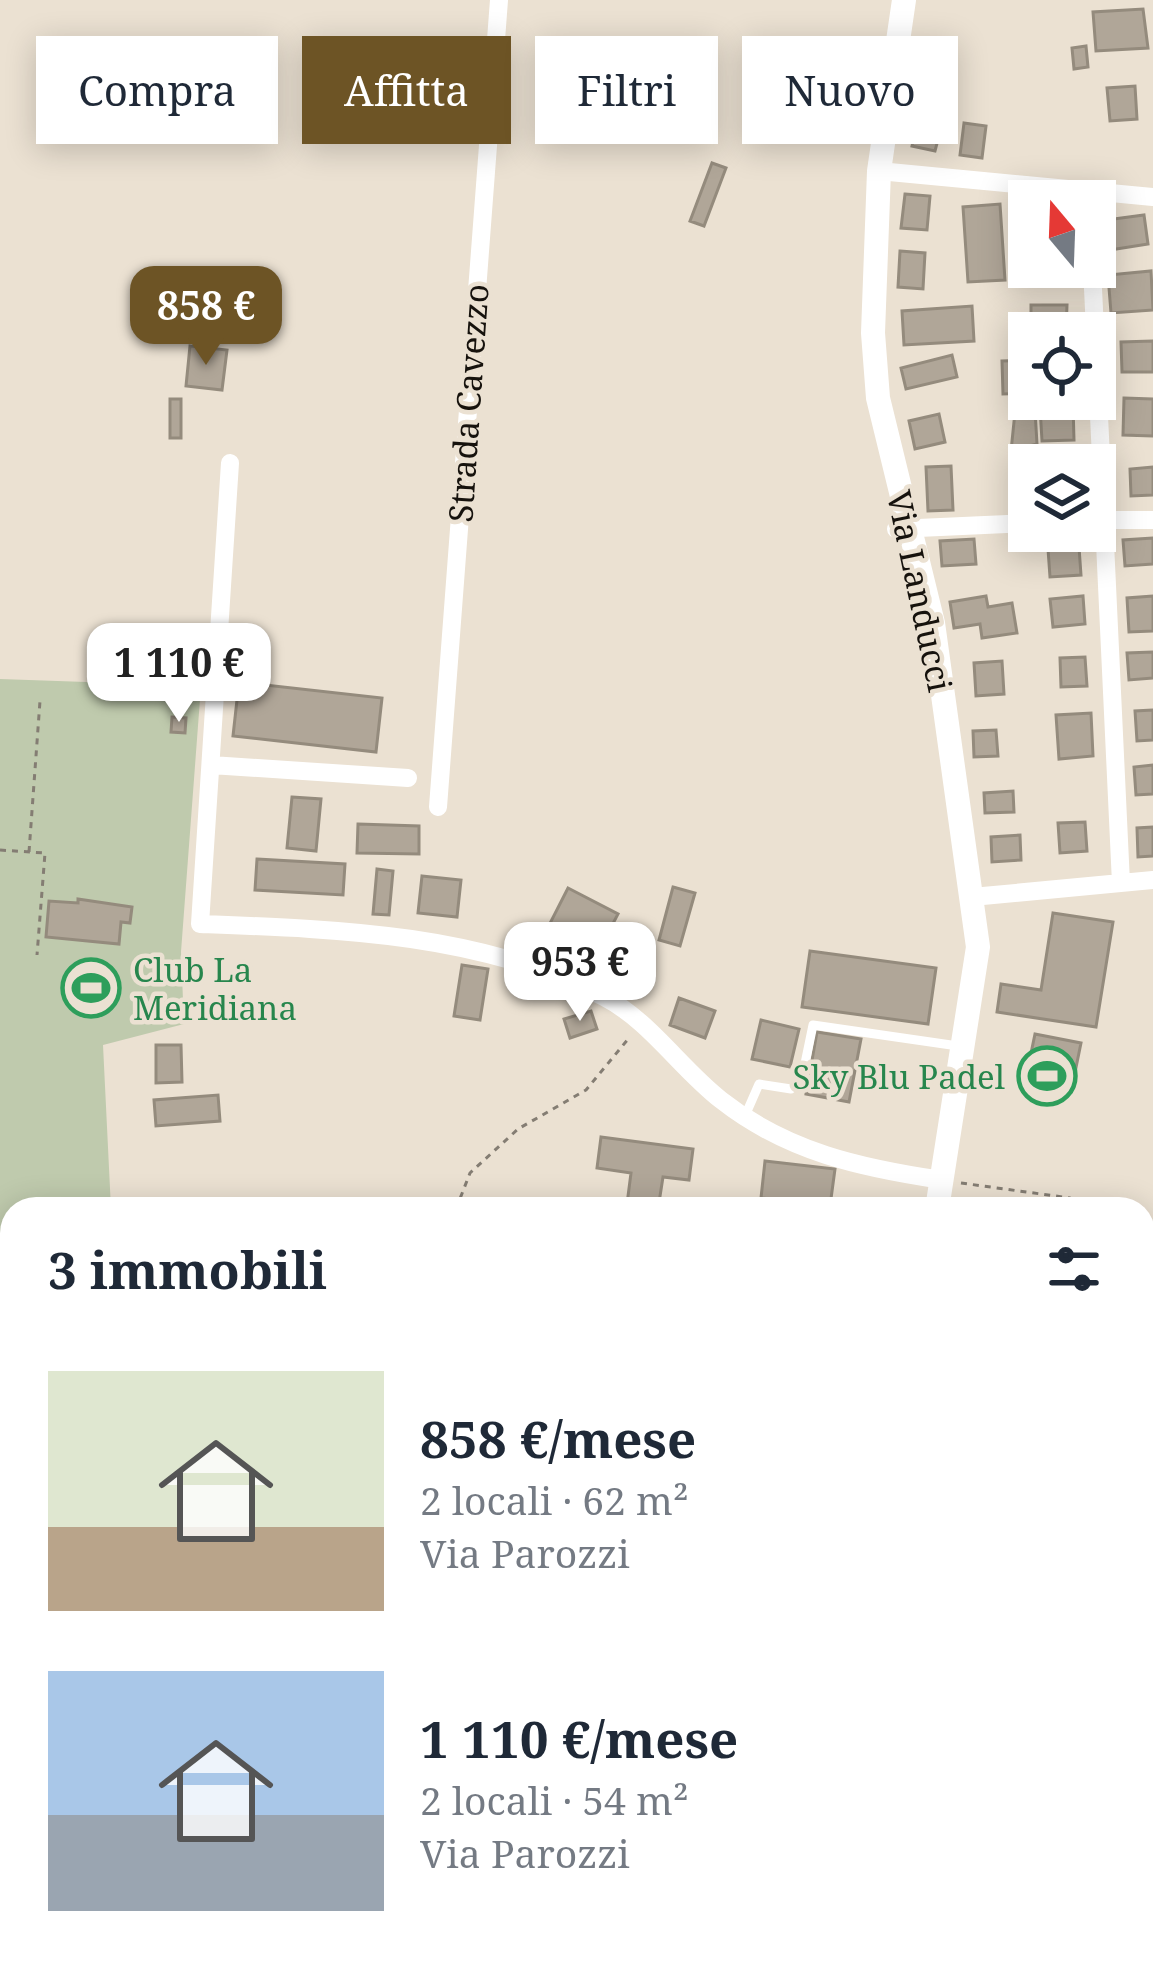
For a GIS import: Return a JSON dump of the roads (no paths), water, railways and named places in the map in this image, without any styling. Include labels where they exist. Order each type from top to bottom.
[{"type":"street","name":"Strada Cavezzo","points":[[438,807],[499,0]]},
{"type":"street","name":"Via Landucci","points":[[904,0],[879,171],[873,333],[878,398],[903,528],[933,623],[978,947],[940,1197]]},
{"type":"street","points":[[879,171],[1008,186]]},
{"type":"street","points":[[1116,196],[1153,197]]},
{"type":"street","points":[[1093,288],[1098,444]]},
{"type":"street","points":[[230,463],[200,924],[335,929],[452,946],[544,970],[609,999],[745,1116],[785,1142],[859,1168],[942,1180]]},
{"type":"street","points":[[1116,520],[1153,520]]},
{"type":"street","points":[[903,528],[1008,524]]},
{"type":"street","points":[[1102,552],[1120,883]]},
{"type":"street","points":[[211,765],[408,778]]},
{"type":"street","points":[[972,897],[1153,880]]},
{"type":"lane","points":[[745,1116],[759,1084],[791,1089],[802,1078],[813,1025],[963,1047]]},
{"type":"place","name":"Club La Meridiana","points":[[91,988]]},
{"type":"place","name":"Sky Blu Padel","points":[[1047,1076]]}]
